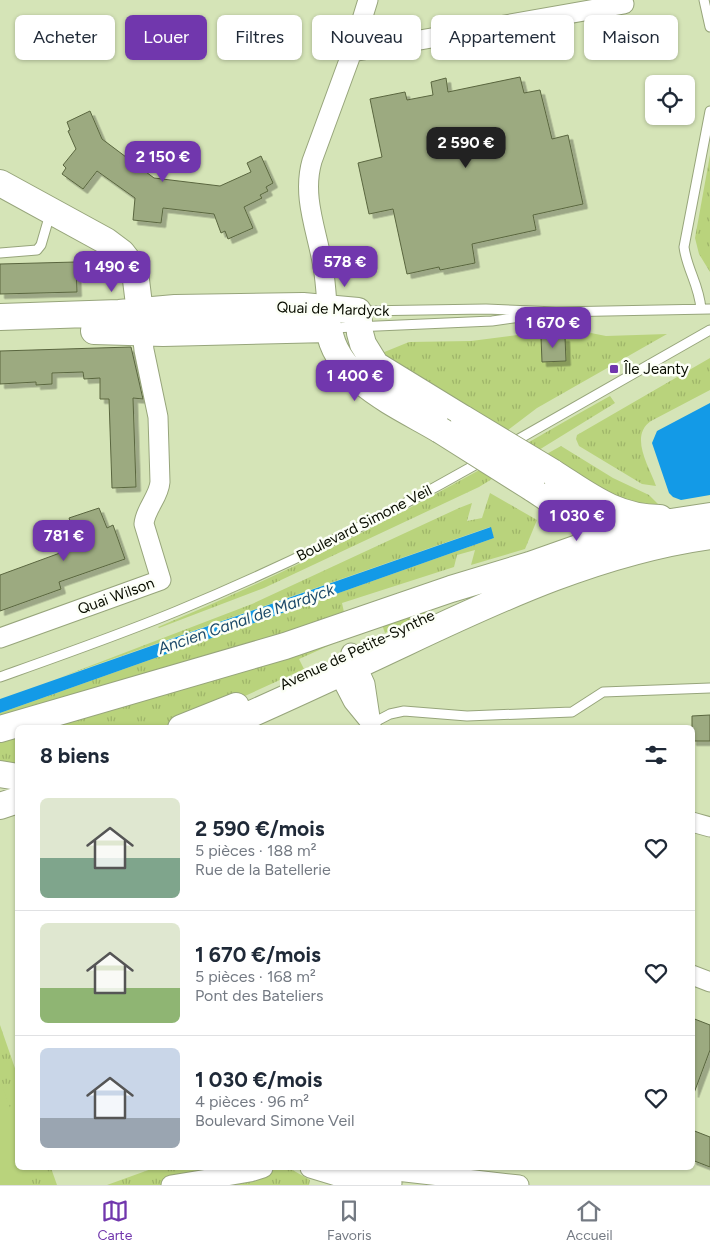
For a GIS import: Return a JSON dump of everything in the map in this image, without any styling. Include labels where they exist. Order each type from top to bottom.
[{"type":"street","points":[[363,15],[368,0]]},
{"type":"street","points":[[421,40],[624,4]]},
{"type":"street","points":[[349,60],[312,161],[308,178],[308,196],[324,272],[328,318],[335,350],[343,363],[356,377],[380,394],[532,488],[621,547],[638,550]]},
{"type":"street","points":[[0,183],[106,241],[122,253],[129,262],[136,280],[142,322]]},
{"type":"street","points":[[0,317],[142,322]]},
{"type":"street","points":[[359,318],[365,349],[376,365],[601,503],[627,515],[706,523]]},
{"type":"street","name":"Quai de Mardyck","points":[[142,322],[359,318]]},
{"type":"street","points":[[0,334],[94,331],[142,322]]},
{"type":"street","name":"Quai Wilson","points":[[0,638],[161,580],[144,524],[159,489],[160,482],[158,417],[144,350],[142,322]]},
{"type":"street","points":[[0,729],[270,650],[607,538],[652,526],[706,523]]},
{"type":"street","points":[[371,725],[353,701],[349,664],[479,608],[706,523]]},
{"type":"street","name":"Avenue de Petite-Synthe","points":[[225,725],[349,664],[530,565]]},
{"type":"street","name":"Avenue de Petite-Synthe","points":[[188,725],[276,689],[349,664]]},
{"type":"street","points":[[0,774],[15,776]]},
{"type":"street","points":[[0,792],[15,786]]},
{"type":"street","points":[[0,806],[15,801]]},
{"type":"street","points":[[695,823],[710,827]]},
{"type":"street","points":[[695,976],[710,982]]},
{"type":"street","points":[[171,1185],[256,1170]]},
{"type":"street","points":[[317,1170],[340,1177],[407,1185]]},
{"type":"street","points":[[388,1170],[519,1185]]},
{"type":"lane","points":[[704,0],[710,27]]},
{"type":"lane","points":[[705,309],[687,261],[684,246],[710,111]]},
{"type":"lane","points":[[0,253],[37,250],[41,245],[50,212]]},
{"type":"lane","name":"Quai de Mardyck","points":[[359,318],[486,309],[556,312],[705,309]]},
{"type":"lane","name":"Quai de Mardyck","points":[[359,318],[492,321],[556,312]]},
{"type":"lane","name":"Boulevard Simone Veil","points":[[0,677],[110,638],[177,611],[334,539],[450,479],[710,330]]},
{"type":"lane","points":[[374,725],[390,714],[404,711],[467,716],[572,712],[603,692],[710,688]]},
{"type":"green space","points":[[710,155],[710,272],[699,254],[695,238]]},
{"type":"green space","points":[[581,331],[606,336],[667,334],[537,408],[504,433],[427,390],[382,353],[409,342],[471,341],[532,333]]},
{"type":"green space","points":[[710,358],[710,390],[651,421],[645,427],[641,443],[656,486],[642,484],[579,446],[576,439],[577,435]]},
{"type":"green space","points":[[610,396],[615,403],[479,487],[264,588],[158,627],[263,581],[365,531],[454,484]]},
{"type":"green space","points":[[561,446],[613,478],[649,495],[662,508],[625,505],[543,456]]},
{"type":"green space","points":[[490,493],[537,520],[525,549],[471,565],[475,550],[457,555],[454,567],[342,603],[344,612],[319,624],[0,719],[0,713],[494,538],[490,527],[61,677],[252,604],[472,503],[467,521],[482,518]]},
{"type":"green space","points":[[426,610],[425,613],[385,633],[381,622]]},
{"type":"green space","points":[[366,629],[299,659],[304,669],[236,700],[167,725],[48,725]]},
{"type":"green space","points":[[15,734],[15,763],[0,762],[0,739]]},
{"type":"green space","points":[[0,1025],[15,1068],[15,1170],[52,1170],[57,1185],[0,1185]]},
{"type":"green space","points":[[0,1080],[15,1121],[15,1170],[34,1170],[36,1177],[14,1185],[0,1185]]},
{"type":"green space","points":[[148,1170],[292,1170],[310,1180],[309,1185],[107,1185]]},
{"type":"water","points":[[710,403],[710,495],[681,500],[669,493],[652,443],[657,431]]},
{"type":"water","name":"Ancien Canal de Mardyck","points":[[491,527],[494,538],[0,713],[0,699]]},
{"type":"building","points":[[520,77],[524,93],[540,90],[552,139],[568,135],[583,204],[533,215],[536,230],[472,244],[475,263],[440,270],[439,267],[407,274],[393,209],[369,214],[358,163],[382,157],[370,99],[405,92],[407,100],[433,95],[431,82],[446,78],[448,92]]},
{"type":"building","points":[[90,111],[102,139],[154,178],[220,186],[251,172],[247,163],[261,156],[273,183],[266,187],[268,191],[260,195],[262,198],[244,207],[253,228],[228,239],[225,231],[221,233],[214,214],[163,208],[161,223],[133,220],[135,198],[97,171],[83,189],[62,174],[66,168],[63,165],[76,149],[68,131],[70,130],[67,122]]},
{"type":"building","points":[[76,262],[77,292],[0,294],[0,264]]},
{"type":"building","points":[[541,337],[565,337],[566,361],[542,362]]},
{"type":"building","points":[[131,347],[143,399],[133,398],[136,487],[112,488],[109,399],[100,399],[100,378],[84,379],[83,372],[52,373],[52,384],[36,385],[36,382],[0,384],[0,351]]},
{"type":"building","points":[[99,508],[107,528],[113,525],[125,559],[59,582],[61,589],[0,611],[0,575],[79,546],[69,518]]},
{"type":"building","points":[[710,715],[710,741],[695,741],[695,725],[692,725],[692,716]]},
{"type":"building","points":[[695,1019],[710,1025],[710,1050],[695,1090]]},
{"type":"building","points":[[695,1131],[710,1137],[710,1167],[695,1161]]},
{"type":"place","name":"Île Jeanty","points":[[614,369]]}]
